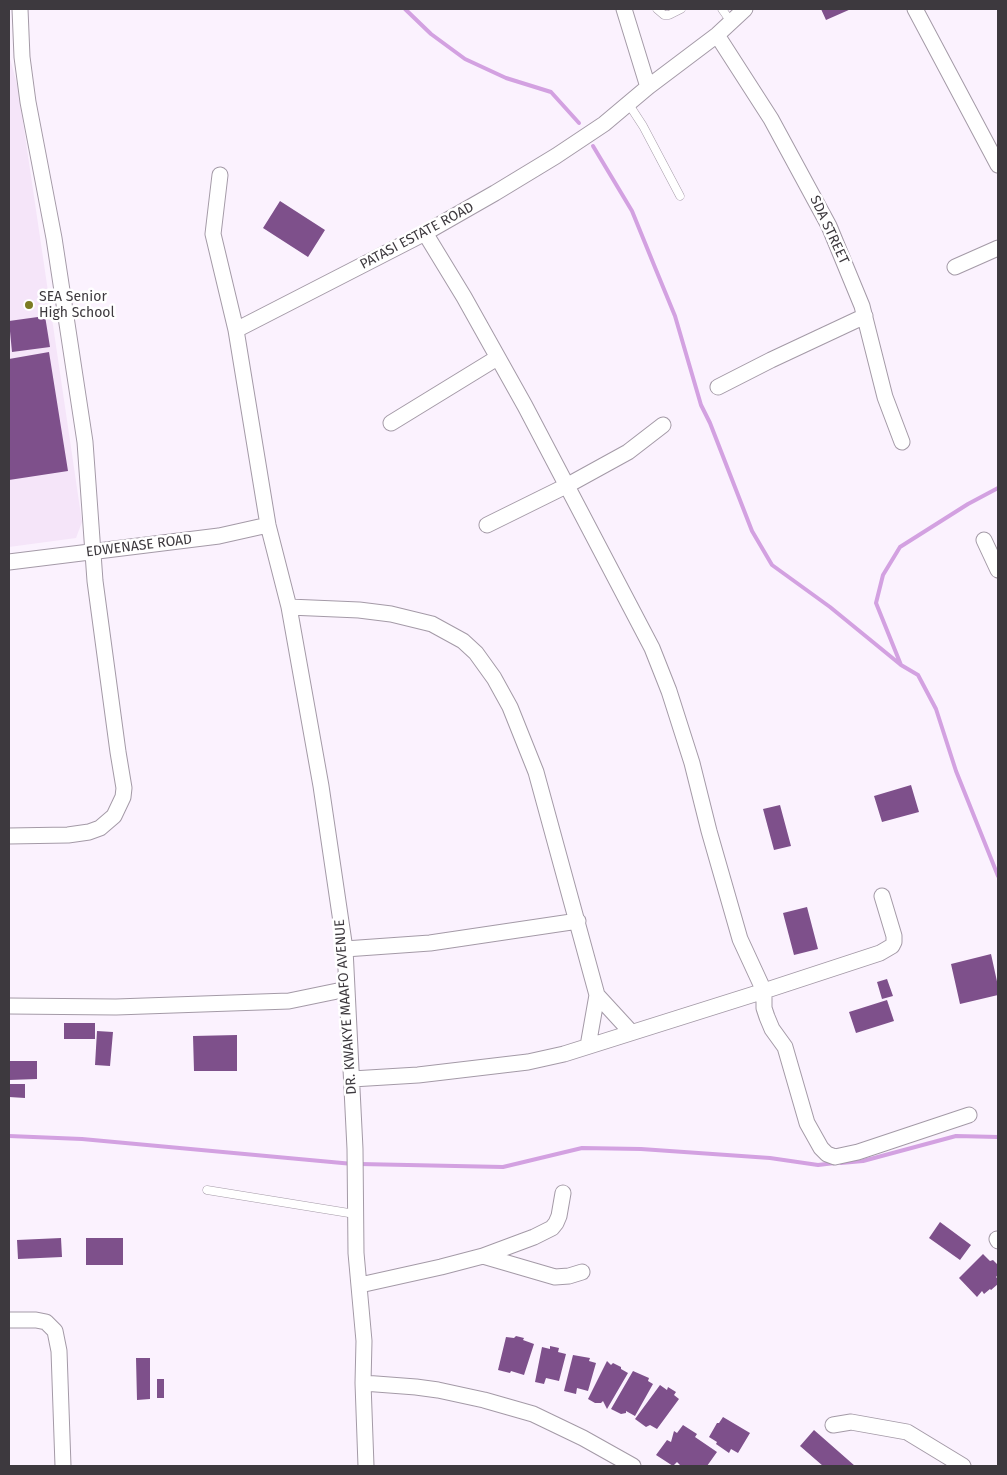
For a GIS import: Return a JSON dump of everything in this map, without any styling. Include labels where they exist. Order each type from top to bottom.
[{"type":"street","points":[[9,836],[68,835],[89,832],[107,823],[114,816],[124,788],[92,552],[85,442],[54,238],[28,102],[22,57],[20,9]]},
{"type":"street","points":[[624,9],[648,87]]},
{"type":"street","name":"PATASI ESTATE ROAD","points":[[236,330],[425,233],[496,194],[604,124],[648,87],[717,35],[745,9]]},
{"type":"street","points":[[914,9],[998,164]]},
{"type":"street","name":"SDA STREET","points":[[717,35],[771,119],[829,226],[862,306],[885,397],[902,442]]},
{"type":"street","points":[[220,175],[212,234],[236,330],[268,525]]},
{"type":"street","points":[[425,233],[464,297],[525,406],[652,648],[669,691],[692,763],[709,831],[736,924],[745,950],[764,991],[767,1017],[784,1048],[807,1123],[820,1148],[827,1154],[835,1157],[858,1152],[969,1115]]},
{"type":"street","points":[[955,267],[998,248]]},
{"type":"street","points":[[718,387],[865,316]]},
{"type":"street","points":[[391,423],[497,358]]},
{"type":"street","points":[[487,524],[568,485],[628,452],[663,425]]},
{"type":"street","name":"EDWENASE ROAD","points":[[9,562],[219,536],[268,525]]},
{"type":"street","name":"DR. KWAKYE MAAFO AVENUE","points":[[268,525],[289,607],[322,786],[345,949],[355,1149],[356,1253],[364,1341],[363,1383],[366,1466]]},
{"type":"street","points":[[984,540],[998,570]]},
{"type":"street","points":[[289,607],[359,610],[418,620],[451,633],[476,653],[502,693],[525,742],[536,772],[597,995],[588,1046]]},
{"type":"street","points":[[352,1079],[418,1075],[528,1062],[564,1054],[631,1032],[712,1009],[880,953],[892,946],[894,942],[894,936],[882,896]]},
{"type":"street","points":[[345,949],[430,943],[578,921]]},
{"type":"street","points":[[9,1006],[116,1007],[289,1001],[347,989]]},
{"type":"street","points":[[597,995],[631,1032]]},
{"type":"street","points":[[360,1285],[483,1256],[534,1238],[556,1224],[563,1193]]},
{"type":"street","points":[[483,1256],[555,1277],[569,1276],[582,1272]]},
{"type":"street","points":[[9,1320],[46,1322],[55,1331],[59,1351],[63,1466]]},
{"type":"street","points":[[363,1383],[438,1390],[484,1400],[524,1412],[558,1425],[633,1466]]},
{"type":"street","points":[[833,1425],[851,1422],[907,1432],[963,1466]]},
{"type":"lane","points":[[657,9],[664,15],[669,15],[681,9]]},
{"type":"lane","points":[[722,9],[731,22]]},
{"type":"lane","points":[[628,103],[643,126],[680,196]]},
{"type":"lane","points":[[207,1190],[355,1214]]},
{"type":"shaded area","name":"SEA Senior High School","points":[[9,55],[18,88],[82,522],[76,538],[9,547]]},
{"type":"building","points":[[821,9],[851,9],[826,20]]},
{"type":"building","points":[[280,201],[325,230],[308,257],[263,228]]},
{"type":"building","points":[[45,316],[50,347],[12,352],[9,321]]},
{"type":"building","points":[[49,352],[68,471],[9,480],[9,359]]},
{"type":"building","points":[[911,785],[919,812],[882,822],[874,796]]},
{"type":"building","points":[[780,805],[791,846],[774,850],[763,809]]},
{"type":"building","points":[[807,907],[818,949],[794,955],[783,913]]},
{"type":"building","points":[[991,954],[998,986],[998,995],[960,1004],[951,964]]},
{"type":"building","points":[[887,979],[893,996],[882,999],[877,982]]},
{"type":"building","points":[[887,1000],[894,1021],[856,1033],[849,1012]]},
{"type":"building","points":[[64,1023],[95,1023],[95,1039],[64,1039]]},
{"type":"building","points":[[97,1031],[113,1032],[110,1066],[95,1065]]},
{"type":"building","points":[[237,1035],[237,1071],[194,1071],[193,1036]]},
{"type":"building","points":[[9,1061],[37,1061],[37,1079],[9,1080]]},
{"type":"building","points":[[9,1084],[25,1084],[25,1098],[9,1097]]},
{"type":"building","points":[[940,1222],[971,1245],[960,1260],[929,1238]]},
{"type":"building","points":[[61,1238],[62,1257],[18,1259],[17,1240]]},
{"type":"building","points":[[86,1238],[123,1238],[123,1265],[86,1265]]},
{"type":"building","points":[[983,1254],[990,1261],[993,1260],[998,1265],[998,1275],[996,1277],[998,1284],[984,1294],[982,1291],[977,1297],[959,1278]]},
{"type":"building","points":[[516,1336],[534,1344],[524,1375],[498,1370],[506,1337],[514,1338]]},
{"type":"building","points":[[550,1346],[559,1348],[558,1352],[566,1354],[559,1381],[546,1378],[544,1384],[535,1382],[542,1347],[550,1349]]},
{"type":"building","points":[[573,1355],[590,1358],[589,1361],[596,1363],[588,1391],[577,1388],[576,1394],[564,1391]]},
{"type":"building","points":[[136,1358],[150,1358],[150,1399],[137,1400]]},
{"type":"building","points":[[607,1361],[611,1365],[613,1363],[621,1367],[621,1369],[628,1373],[607,1409],[603,1401],[595,1403],[588,1399]]},
{"type":"building","points":[[633,1371],[649,1378],[648,1381],[653,1384],[635,1416],[626,1411],[626,1413],[621,1414],[611,1409]]},
{"type":"building","points":[[157,1379],[164,1379],[164,1398],[157,1398]]},
{"type":"building","points":[[660,1385],[667,1390],[668,1387],[676,1392],[674,1395],[679,1399],[657,1429],[650,1425],[646,1427],[635,1419]]},
{"type":"building","points":[[723,1417],[750,1433],[738,1453],[731,1449],[729,1453],[709,1437]]},
{"type":"building","points":[[683,1425],[697,1434],[695,1437],[717,1452],[707,1466],[681,1466],[677,1462],[673,1466],[656,1455],[667,1440],[671,1442],[674,1431],[677,1433]]},
{"type":"building","points":[[814,1430],[855,1466],[823,1466],[800,1446]]},
{"type":"waterway","points":[[405,9],[431,34],[465,59],[506,78],[551,92],[579,123]]},
{"type":"waterway","points":[[593,146],[632,211],[675,316],[701,405],[710,423],[752,531],[772,565],[830,607],[901,665],[918,675],[936,709],[956,771],[998,876]]},
{"type":"waterway","points":[[901,665],[876,603],[883,575],[900,547],[968,504],[998,488]]},
{"type":"waterway","points":[[9,1136],[82,1139],[353,1164]]},
{"type":"waterway","points":[[841,1163],[863,1161],[956,1136],[998,1137]]},
{"type":"waterway","points":[[360,1164],[503,1167],[582,1148],[641,1149],[770,1158],[818,1165],[835,1163]]},
{"type":"place","name":"SEA Senior High School","points":[[29,305]]}]
